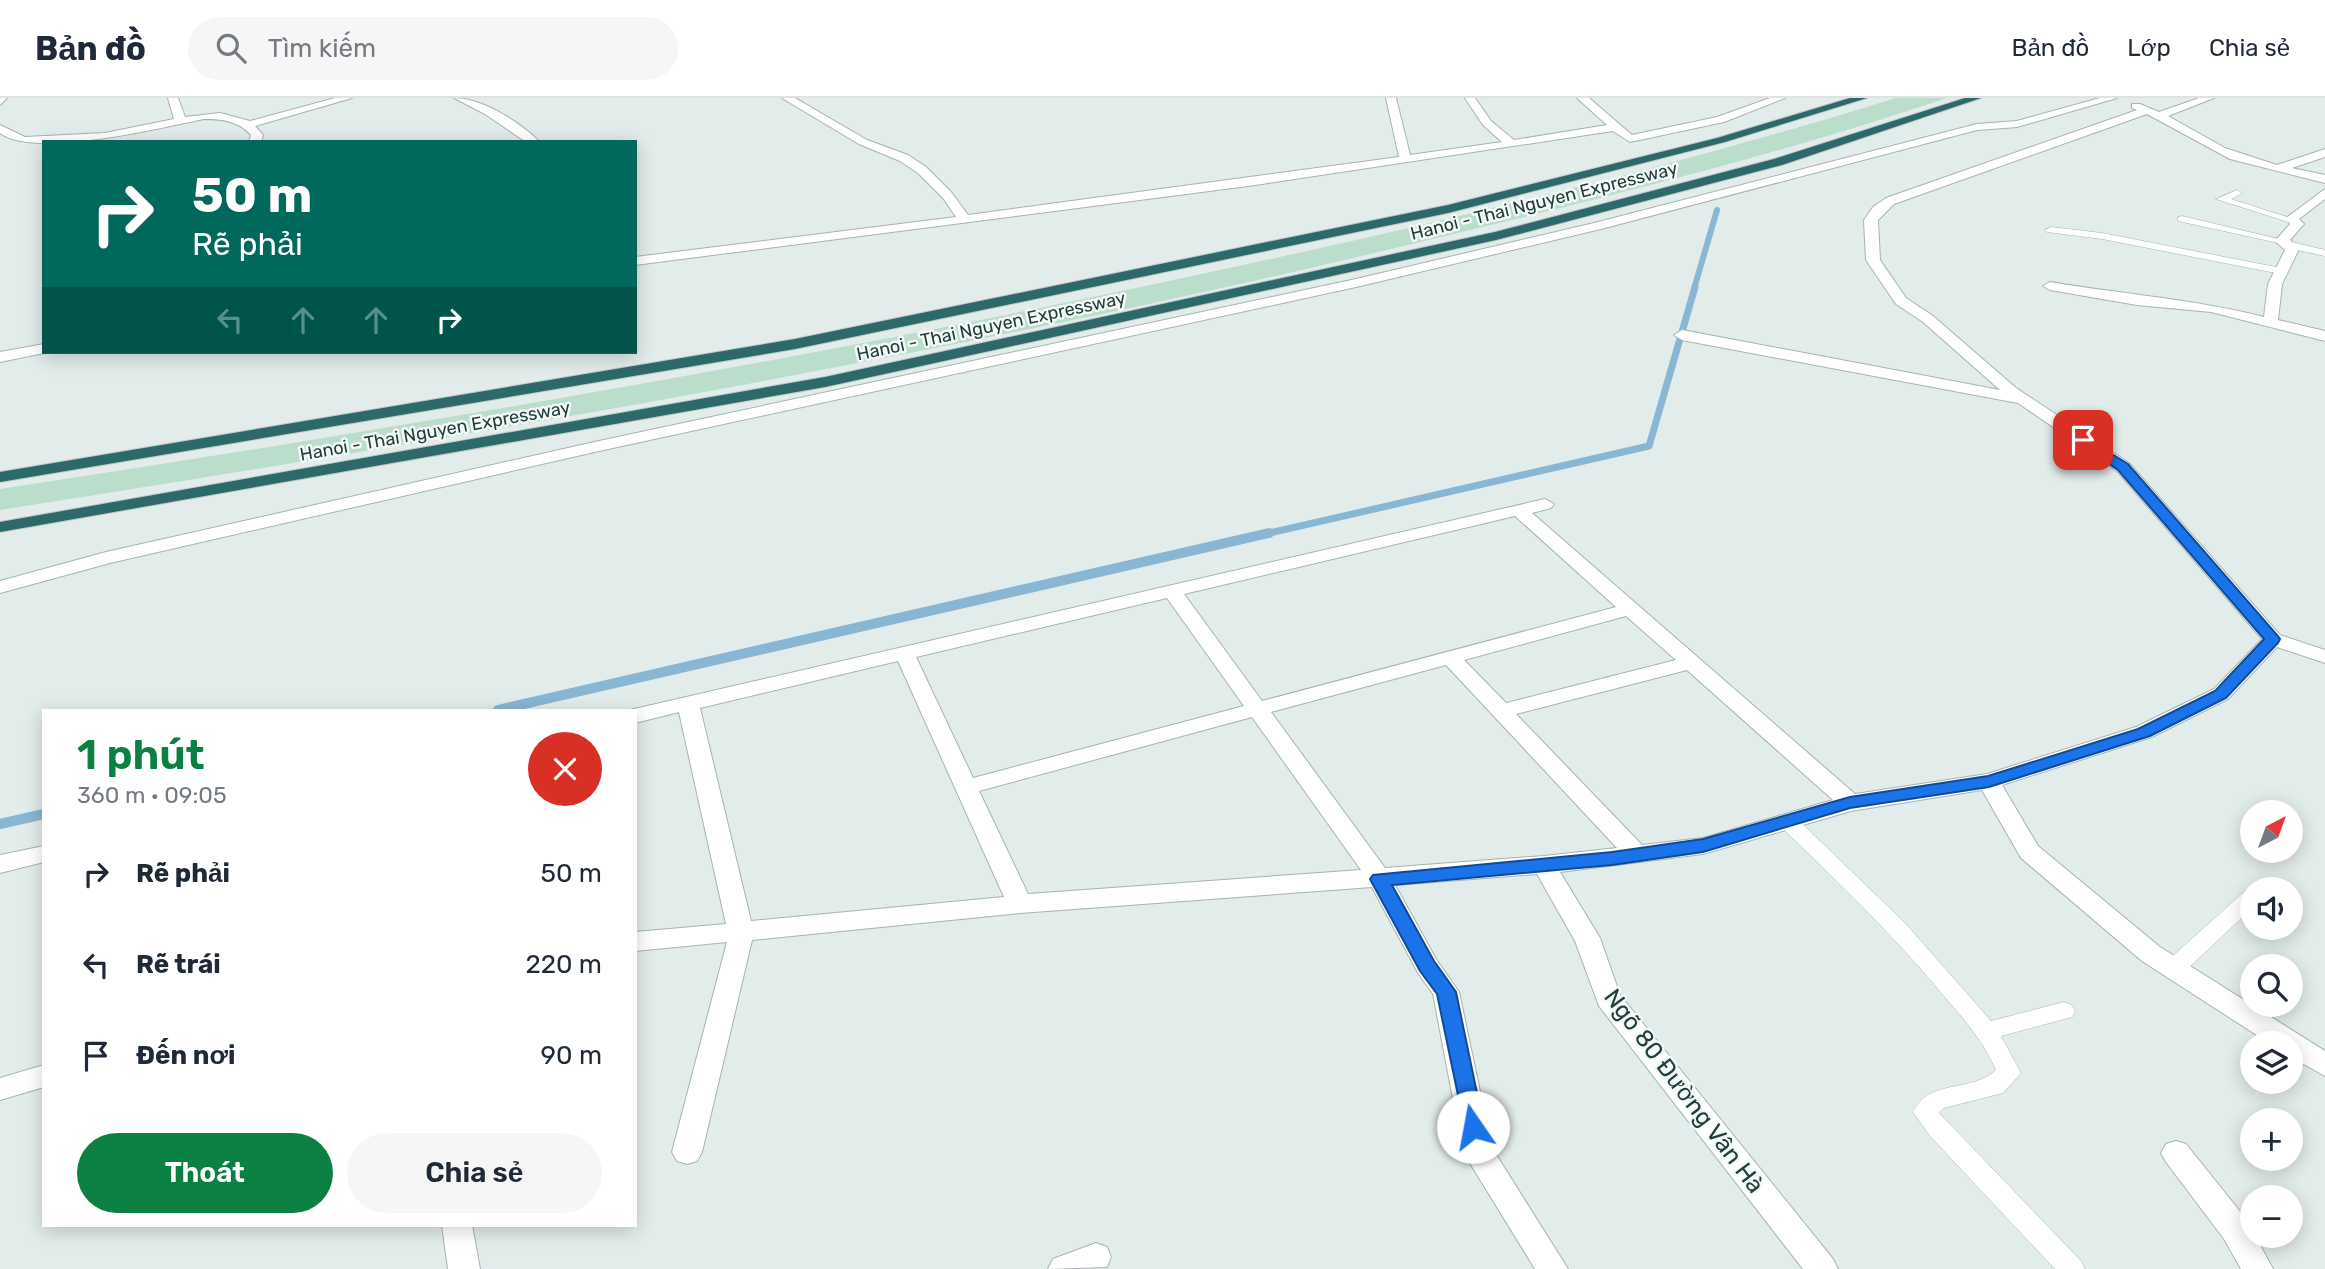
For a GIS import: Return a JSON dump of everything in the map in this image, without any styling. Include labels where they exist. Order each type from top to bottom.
[{"type":"highway","name":"Hanoi - Thai Nguyen Expressway","points":[[0,477],[795,344],[1448,209],[1721,140],[1862,98]]},
{"type":"highway","name":"Hanoi - Thai Nguyen Expressway","points":[[0,527],[825,382],[1523,229],[1778,162],[1976,98]]},
{"type":"street","points":[[173,98],[180,120]]},
{"type":"street","points":[[248,125],[347,98]]},
{"type":"street","points":[[459,98],[489,112],[531,140]]},
{"type":"street","points":[[787,98],[863,142],[904,158],[922,170],[947,195],[964,219]]},
{"type":"street","points":[[1391,98],[1405,158]]},
{"type":"street","points":[[1470,98],[1487,123],[1512,144]]},
{"type":"street","points":[[1582,98],[1630,139],[1720,120],[1780,98]]},
{"type":"street","points":[[0,587],[106,558],[559,455],[1356,283],[1596,226],[1977,127],[2017,124],[2111,98],[2155,112],[2200,140],[2234,156],[2325,179]]},
{"type":"street","points":[[2210,98],[2155,112],[1907,193],[1878,209],[1871,220],[1873,260],[1901,301],[1928,318],[2023,400],[2123,467],[2273,639],[2325,657]]},
{"type":"street","points":[[0,128],[14,138],[25,140],[109,139],[180,120],[220,116],[248,125],[257,135],[256,140]]},
{"type":"street","points":[[637,261],[964,219],[1512,144],[1615,127]]},
{"type":"street","points":[[2279,168],[2325,153]]},
{"type":"street","points":[[2274,325],[2271,320],[2275,284],[2292,250],[2285,243],[2297,224],[2292,218],[2325,193]]},
{"type":"street","points":[[2304,208],[2325,213]]},
{"type":"street","points":[[2050,286],[2137,301],[2211,308],[2325,336]]},
{"type":"street","points":[[1682,335],[2023,400]]},
{"type":"street","points":[[0,357],[42,349]]},
{"type":"street","points":[[637,716],[1545,503]]},
{"type":"street","points":[[1518,510],[1850,803]]},
{"type":"street","points":[[1172,591],[1380,879],[1427,966],[1446,992],[1478,1150],[1552,1269]]},
{"type":"street","points":[[966,787],[1630,609]]},
{"type":"street","points":[[637,942],[1020,904],[1544,865],[1703,846],[1850,803],[1989,781],[2144,732],[2221,694],[2273,639]]},
{"type":"street","points":[[904,653],[1020,904]]},
{"type":"street","points":[[1450,657],[1638,855]]},
{"type":"street","points":[[1500,711],[1691,663]]},
{"type":"street","points":[[687,1152],[739,949],[740,930],[688,704]]},
{"type":"street","points":[[1989,781],[2029,852],[2151,954],[2325,1065]]},
{"type":"street","points":[[0,864],[42,854]]},
{"type":"street","name":"Ngõ 80 Đường Vân Hà","points":[[1544,865],[1570,914],[1587,938],[1608,999],[1822,1269]]},
{"type":"street","points":[[0,1089],[42,1077]]},
{"type":"street","points":[[2176,1153],[2235,1229],[2257,1269]]},
{"type":"street","points":[[457,1227],[464,1269]]},
{"type":"street","points":[[1064,1269],[1096,1257]]},
{"type":"lane","points":[[2237,192],[2221,199],[2295,221]]},
{"type":"lane","points":[[2182,219],[2325,253]]},
{"type":"lane","points":[[2051,230],[2102,236],[2281,271]]},
{"type":"lane","points":[[1787,821],[1886,917],[1941,976],[1998,1046],[2009,1073],[1994,1086],[1937,1100],[1925,1112],[1938,1129],[2072,1269]]},
{"type":"lane","points":[[2174,968],[2240,907]]},
{"type":"lane","points":[[1986,1031],[2064,1011]]},
{"type":"green space","points":[[1896,98],[1947,98],[1808,142],[1598,198],[1387,250],[1042,326],[696,394],[0,510],[0,489],[277,446],[690,375],[966,323],[1203,274],[1601,181]]},
{"type":"waterway","points":[[1694,289],[1717,210]]},
{"type":"waterway","points":[[1261,535],[1649,446],[1695,287]]},
{"type":"waterway","points":[[502,709],[1269,533]]},
{"type":"waterway","points":[[0,824],[42,814]]},
{"type":"route","points":[[1473,1127],[1446,992],[1427,966],[1380,879],[1612,859],[1703,846],[1850,803],[1989,781],[2144,732],[2221,694],[2273,639],[2123,467],[2083,440]]}]
